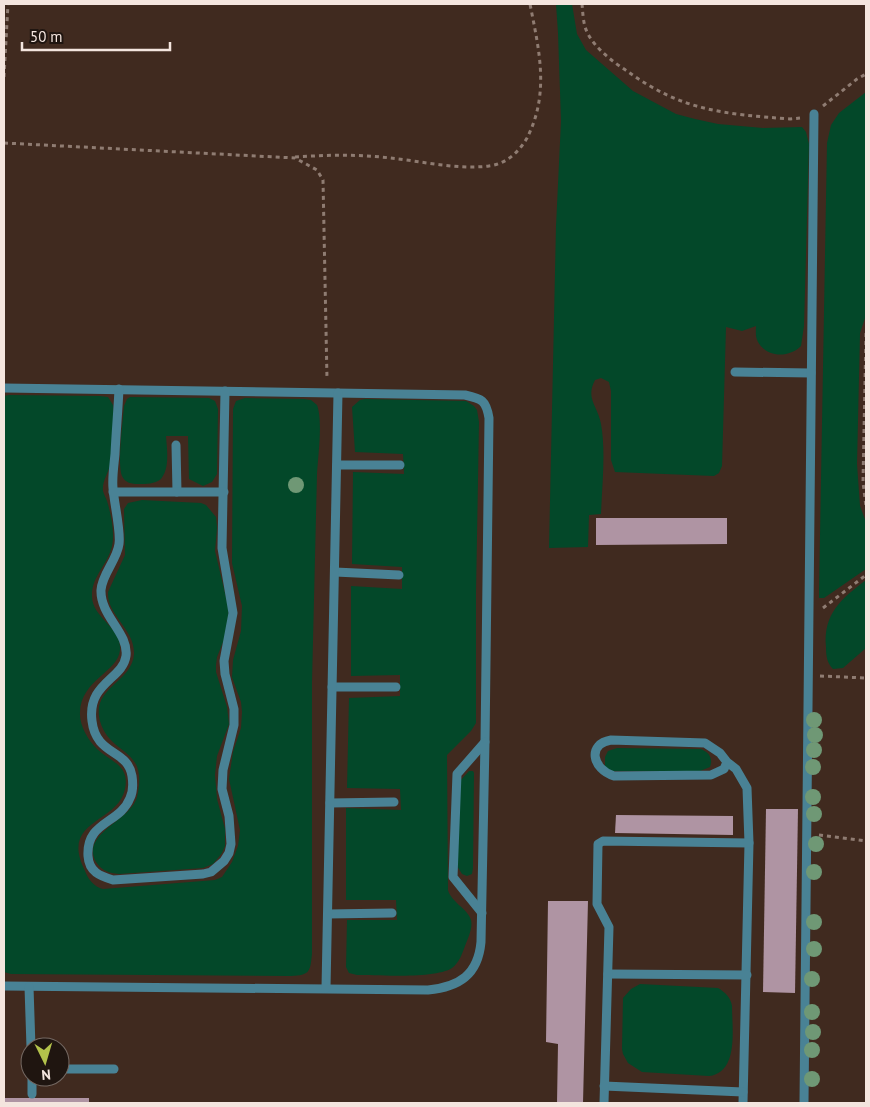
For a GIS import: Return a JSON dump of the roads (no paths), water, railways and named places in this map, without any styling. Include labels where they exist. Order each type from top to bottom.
[{"type":"lane","points":[[804,1103],[814,114]]},
{"type":"lane","points":[[735,372],[811,373]]},
{"type":"lane","points":[[4,388],[466,395],[479,398],[485,403],[489,428],[486,742],[482,913],[480,955],[470,974],[453,985],[442,989],[428,990],[4,986]]},
{"type":"lane","points":[[119,389],[113,492],[119,544],[102,584],[102,598],[104,610],[123,641],[126,656],[121,667],[97,691],[91,719],[96,736],[102,745],[125,760],[131,769],[132,791],[130,799],[122,811],[99,827],[92,835],[88,846],[89,864],[94,872],[113,880],[210,872],[224,861],[232,844],[229,816],[222,789],[222,770],[234,725],[234,709],[225,674],[224,662],[233,613],[222,548],[225,391]]},
{"type":"lane","points":[[326,988],[338,393]]},
{"type":"lane","points":[[176,445],[177,492]]},
{"type":"lane","points":[[337,465],[400,465]]},
{"type":"lane","points":[[113,492],[224,492]]},
{"type":"lane","points":[[335,572],[399,575]]},
{"type":"lane","points":[[332,687],[396,687]]},
{"type":"lane","points":[[726,762],[724,769],[711,775],[614,776],[601,770],[595,759],[596,750],[606,741],[705,743],[720,753],[726,762],[736,769],[747,788],[747,976],[743,1103]]},
{"type":"lane","points":[[482,913],[453,877],[456,774],[486,742]]},
{"type":"lane","points":[[330,803],[394,802]]},
{"type":"lane","points":[[604,1103],[608,927],[597,904],[598,844],[603,841],[748,843]]},
{"type":"lane","points":[[328,914],[392,913]]},
{"type":"lane","points":[[608,974],[747,976]]},
{"type":"lane","points":[[29,987],[31,1037]]},
{"type":"lane","points":[[70,1069],[114,1069]]},
{"type":"lane","points":[[604,1086],[744,1092]]},
{"type":"lane","points":[[32,1087],[32,1094]]}]
